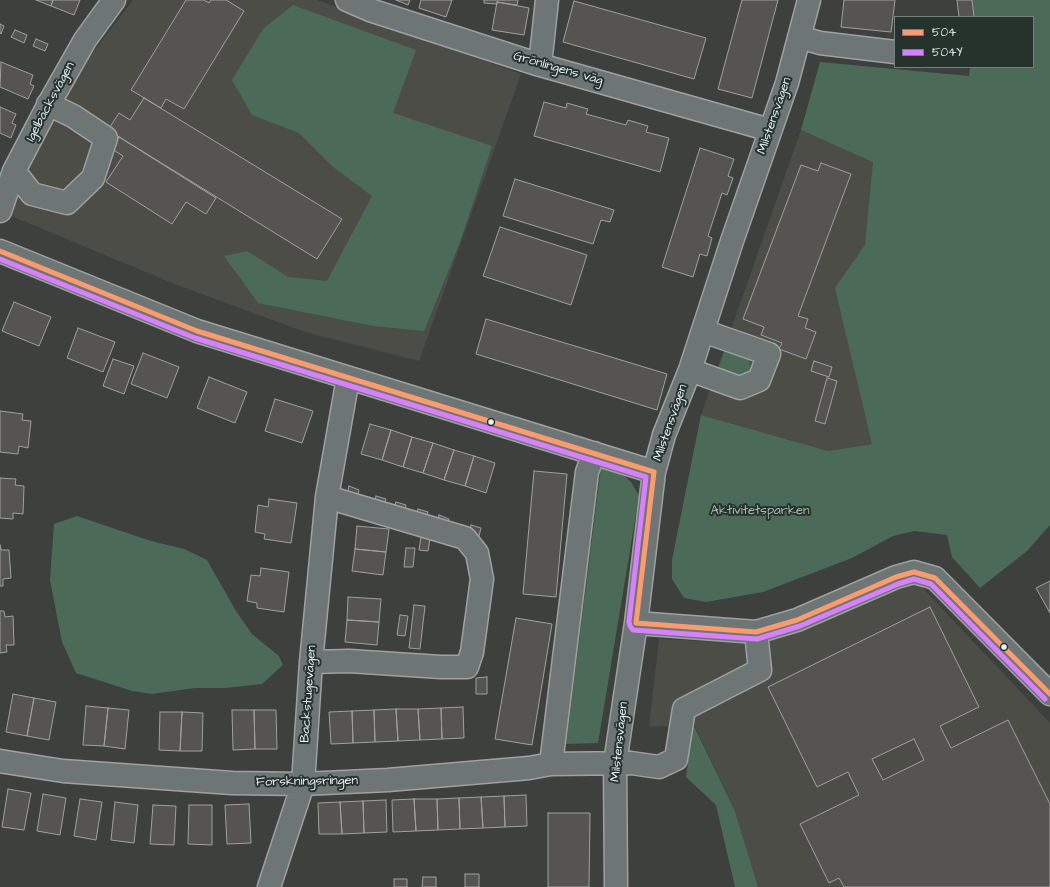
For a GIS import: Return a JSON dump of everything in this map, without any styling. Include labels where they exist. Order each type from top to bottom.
[{"type":"street","name":"Igelbäcksvägen","points":[[0,211],[14,171],[48,104],[85,40],[114,0]]},
{"type":"street","name":"Grönlingens väg","points":[[348,0],[370,10],[540,65],[770,130]]},
{"type":"street","points":[[540,65],[547,0]]},
{"type":"street","name":"Milstensvägen","points":[[616,887],[615,763],[636,623],[654,472],[664,436],[690,370],[787,83],[809,0]]},
{"type":"street","points":[[799,37],[820,43],[894,52]]},
{"type":"street","points":[[14,171],[32,194],[67,203],[93,178],[106,138],[73,116],[48,104]]},
{"type":"street","points":[[0,251],[197,331],[654,472]]},
{"type":"street","points":[[690,370],[740,388],[759,380],[769,354],[703,331]]},
{"type":"street","name":"Backstugevägen","points":[[269,887],[303,784],[311,662],[327,497],[348,378]]},
{"type":"street","points":[[550,764],[587,472],[594,453]]},
{"type":"street","points":[[311,662],[349,661],[441,667],[467,667],[472,652],[482,579],[477,553],[465,538],[327,497]]},
{"type":"street","points":[[636,623],[756,632],[796,620],[896,578],[914,572],[935,578],[1050,694]]},
{"type":"street","name":"Forskningsringen","points":[[0,761],[70,772],[232,783],[303,784],[388,780],[529,768],[550,764],[631,763],[659,767],[676,759],[684,708],[760,670],[756,632]]},
{"type":"shaded area","points":[[133,0],[317,0],[521,74],[419,361],[305,332],[172,283],[7,214],[61,104],[88,59]]},
{"type":"shaded area","points":[[801,130],[873,161],[872,444],[828,451],[701,415]]},
{"type":"shaded area","points":[[915,580],[1050,723],[1050,887],[758,887],[735,811],[694,724],[649,727],[659,639],[752,644]]},
{"type":"green space","name":"Aktivitetsparken","points":[[972,0],[1050,0],[1050,525],[1027,551],[980,588],[952,557],[947,535],[914,531],[893,536],[852,558],[763,592],[706,602],[684,598],[672,579],[672,560],[701,415],[828,451],[872,444],[835,288],[865,245],[873,162],[801,130],[820,62],[969,76],[970,68],[1034,68],[1034,16],[974,16]]},
{"type":"green space","points":[[293,5],[416,50],[393,113],[492,146],[460,242],[424,331],[373,326],[258,303],[224,256],[247,251],[288,277],[327,281],[372,196],[332,166],[299,133],[252,115],[232,80],[263,29]]},
{"type":"green space","points":[[725,349],[749,358],[750,370],[743,377],[717,372]]},
{"type":"green space","points":[[601,467],[619,471],[631,482],[639,496],[598,743],[566,744]]},
{"type":"green space","points":[[77,516],[151,541],[184,549],[207,560],[236,611],[252,634],[279,656],[283,665],[262,684],[226,688],[195,688],[152,694],[132,691],[76,673],[62,642],[50,580],[54,524]]},
{"type":"green space","points":[[693,724],[735,811],[758,887],[735,887],[716,805],[686,777]]},
{"type":"building","points":[[36,0],[53,0],[51,6]]},
{"type":"building","points":[[53,0],[80,0],[74,15],[51,6]]},
{"type":"building","points":[[186,0],[204,0],[209,3],[211,0],[226,0],[244,11],[184,109],[166,99],[161,108],[131,90]]},
{"type":"building","points":[[396,0],[410,0],[408,5]]},
{"type":"building","points":[[421,0],[452,0],[446,17],[419,8]]},
{"type":"building","points":[[484,0],[518,0],[517,5],[497,2],[497,4],[484,3]]},
{"type":"building","points":[[742,0],[778,0],[752,98],[718,89]]},
{"type":"building","points":[[844,0],[895,0],[891,32],[841,27]]},
{"type":"building","points":[[957,0],[972,0],[974,16],[959,16]]},
{"type":"building","points":[[574,1],[706,38],[694,79],[563,42]]},
{"type":"building","points":[[497,2],[529,8],[524,35],[492,30]]},
{"type":"building","points":[[0,24],[4,26],[1,34],[0,33]]},
{"type":"building","points":[[15,30],[27,35],[24,43],[11,37]]},
{"type":"building","points":[[36,39],[48,44],[45,51],[33,46]]},
{"type":"building","points":[[1,62],[33,75],[30,84],[34,86],[28,99],[0,87]]},
{"type":"building","points":[[144,98],[342,219],[317,259],[108,130],[119,113],[130,120]]},
{"type":"building","points":[[544,102],[566,108],[567,103],[588,109],[586,114],[626,125],[628,120],[648,126],[646,132],[669,138],[660,172],[534,136]]},
{"type":"building","points":[[0,107],[16,114],[12,123],[16,125],[11,138],[0,133]]},
{"type":"building","points":[[119,137],[216,198],[206,214],[186,202],[172,224],[106,182],[123,156],[112,149]]},
{"type":"building","points":[[700,148],[734,159],[728,176],[733,178],[727,195],[722,193],[708,236],[712,238],[707,256],[700,254],[693,277],[662,267]]},
{"type":"building","points":[[821,163],[851,174],[798,316],[808,319],[805,328],[816,332],[806,359],[779,349],[782,343],[761,335],[764,327],[743,319],[801,165],[818,171]]},
{"type":"building","points":[[515,179],[614,210],[610,222],[601,220],[593,244],[503,216]]},
{"type":"building","points":[[500,227],[587,255],[571,305],[483,276]]},
{"type":"building","points":[[14,302],[51,317],[39,346],[2,331]]},
{"type":"building","points":[[486,319],[667,374],[657,410],[476,354]]},
{"type":"building","points":[[78,328],[115,342],[103,372],[67,358]]},
{"type":"building","points":[[143,353],[179,367],[167,398],[131,384]]},
{"type":"building","points":[[113,359],[134,366],[124,394],[103,386]]},
{"type":"building","points":[[814,361],[832,367],[829,377],[811,371]]},
{"type":"building","points":[[209,377],[247,392],[235,423],[197,408]]},
{"type":"building","points":[[827,378],[837,381],[825,424],[815,421]]},
{"type":"building","points":[[275,399],[313,411],[302,443],[265,431]]},
{"type":"building","points":[[0,411],[23,414],[22,420],[31,421],[28,448],[19,446],[18,454],[0,452]]},
{"type":"building","points":[[370,424],[391,430],[382,460],[361,454]]},
{"type":"building","points":[[391,430],[412,437],[403,467],[382,460]]},
{"type":"building","points":[[412,437],[433,443],[423,473],[403,467]]},
{"type":"building","points":[[433,443],[454,450],[444,480],[423,473]]},
{"type":"building","points":[[454,450],[474,456],[465,486],[444,480]]},
{"type":"building","points":[[474,456],[495,463],[486,493],[465,486]]},
{"type":"building","points":[[534,471],[567,474],[556,597],[523,594]]},
{"type":"building","points":[[0,478],[16,479],[15,485],[24,486],[23,514],[13,513],[13,519],[0,518]]},
{"type":"building","points":[[349,486],[359,490],[357,497],[347,494]]},
{"type":"building","points":[[376,496],[386,499],[384,507],[374,504]]},
{"type":"building","points":[[269,499],[297,503],[291,543],[264,539],[265,534],[255,532],[258,505],[268,507]]},
{"type":"building","points":[[396,502],[406,505],[404,513],[394,510]]},
{"type":"building","points":[[418,509],[428,512],[426,520],[416,517]]},
{"type":"building","points":[[439,515],[449,519],[447,526],[437,523]]},
{"type":"building","points":[[471,525],[481,528],[479,536],[469,533]]},
{"type":"building","points":[[357,526],[389,529],[386,552],[355,549]]},
{"type":"building","points":[[421,537],[430,539],[428,551],[419,550]]},
{"type":"building","points":[[0,545],[1,550],[9,550],[11,578],[3,579],[3,586],[0,586]]},
{"type":"building","points":[[406,548],[415,548],[413,567],[404,567]]},
{"type":"building","points":[[355,549],[386,552],[383,575],[352,571]]},
{"type":"building","points":[[261,568],[289,572],[284,612],[257,608],[257,603],[247,601],[251,575],[260,576]]},
{"type":"building","points":[[1050,581],[1050,613],[1036,588]]},
{"type":"building","points":[[348,597],[381,599],[379,622],[347,620]]},
{"type":"building","points":[[414,605],[425,606],[420,649],[409,648]]},
{"type":"building","points":[[930,607],[979,707],[940,726],[951,748],[1008,720],[1050,804],[1050,887],[844,887],[839,878],[829,883],[800,824],[859,795],[848,772],[817,787],[768,687]],"holes":[[[914,739],[924,760],[883,780],[872,759]]]},
{"type":"building","points":[[0,611],[4,611],[5,617],[13,616],[14,645],[6,645],[7,652],[0,653]]},
{"type":"building","points":[[400,615],[408,616],[405,636],[397,635]]},
{"type":"building","points":[[516,618],[552,624],[532,745],[495,739]]},
{"type":"building","points":[[347,620],[379,622],[377,645],[345,642]]},
{"type":"building","points":[[487,677],[487,694],[476,694],[476,678]]},
{"type":"building","points":[[13,694],[34,698],[27,736],[6,732]]},
{"type":"building","points":[[34,698],[56,702],[49,740],[27,736]]},
{"type":"building","points":[[86,706],[108,708],[104,746],[83,745]]},
{"type":"building","points":[[463,707],[464,738],[442,739],[441,708]]},
{"type":"building","points":[[108,708],[129,710],[125,749],[104,746]]},
{"type":"building","points":[[441,708],[442,739],[420,740],[418,709]]},
{"type":"building","points":[[396,709],[418,709],[420,740],[398,741]]},
{"type":"building","points":[[396,709],[398,741],[375,742],[374,710]]},
{"type":"building","points":[[232,710],[254,710],[255,749],[233,750]]},
{"type":"building","points":[[254,710],[276,710],[277,749],[255,749]]},
{"type":"building","points":[[374,710],[375,742],[353,743],[352,711]]},
{"type":"building","points":[[352,711],[353,743],[331,744],[329,712]]},
{"type":"building","points":[[160,712],[182,712],[180,751],[159,750]]},
{"type":"building","points":[[182,712],[203,713],[202,751],[180,751]]},
{"type":"building","points":[[8,789],[31,793],[24,830],[2,827]]},
{"type":"building","points":[[43,794],[66,798],[60,835],[37,831]]},
{"type":"building","points":[[526,795],[527,826],[505,827],[504,796]]},
{"type":"building","points":[[504,796],[505,827],[483,828],[481,797]]},
{"type":"building","points":[[481,797],[483,828],[460,829],[459,798]]},
{"type":"building","points":[[459,798],[460,829],[438,830],[437,799]]},
{"type":"building","points":[[80,799],[102,802],[96,840],[74,836]]},
{"type":"building","points":[[414,799],[416,831],[393,832],[392,800]]},
{"type":"building","points":[[414,799],[437,799],[438,830],[416,831]]},
{"type":"building","points":[[386,800],[387,832],[364,833],[363,801]]},
{"type":"building","points":[[363,801],[364,833],[342,834],[340,802]]},
{"type":"building","points":[[115,802],[138,805],[134,843],[111,840]]},
{"type":"building","points":[[340,802],[342,834],[319,834],[318,803]]},
{"type":"building","points":[[249,804],[251,843],[227,844],[225,805]]},
{"type":"building","points":[[153,805],[176,806],[174,845],[150,844]]},
{"type":"building","points":[[189,805],[212,805],[212,845],[188,844]]},
{"type":"building","points":[[548,813],[590,813],[589,887],[548,887]]},
{"type":"building","points":[[465,874],[479,874],[479,887],[465,887]]},
{"type":"building","points":[[423,877],[436,877],[436,887],[422,887]]},
{"type":"building","points":[[394,879],[407,879],[407,887],[394,887]]},
{"type":"transit line","name":"504","points":[[0,251],[197,331],[654,472]]},
{"type":"transit line","name":"504Y","points":[[0,259],[195,338],[646,477],[629,622],[633,630],[757,639],[800,626],[898,584],[914,579],[931,584],[1045,699]]},
{"type":"transit line","name":"504","points":[[636,623],[654,472]]},
{"type":"transit line","name":"504","points":[[636,623],[756,632],[797,620],[896,577],[914,572],[935,578],[1050,694]]}]
